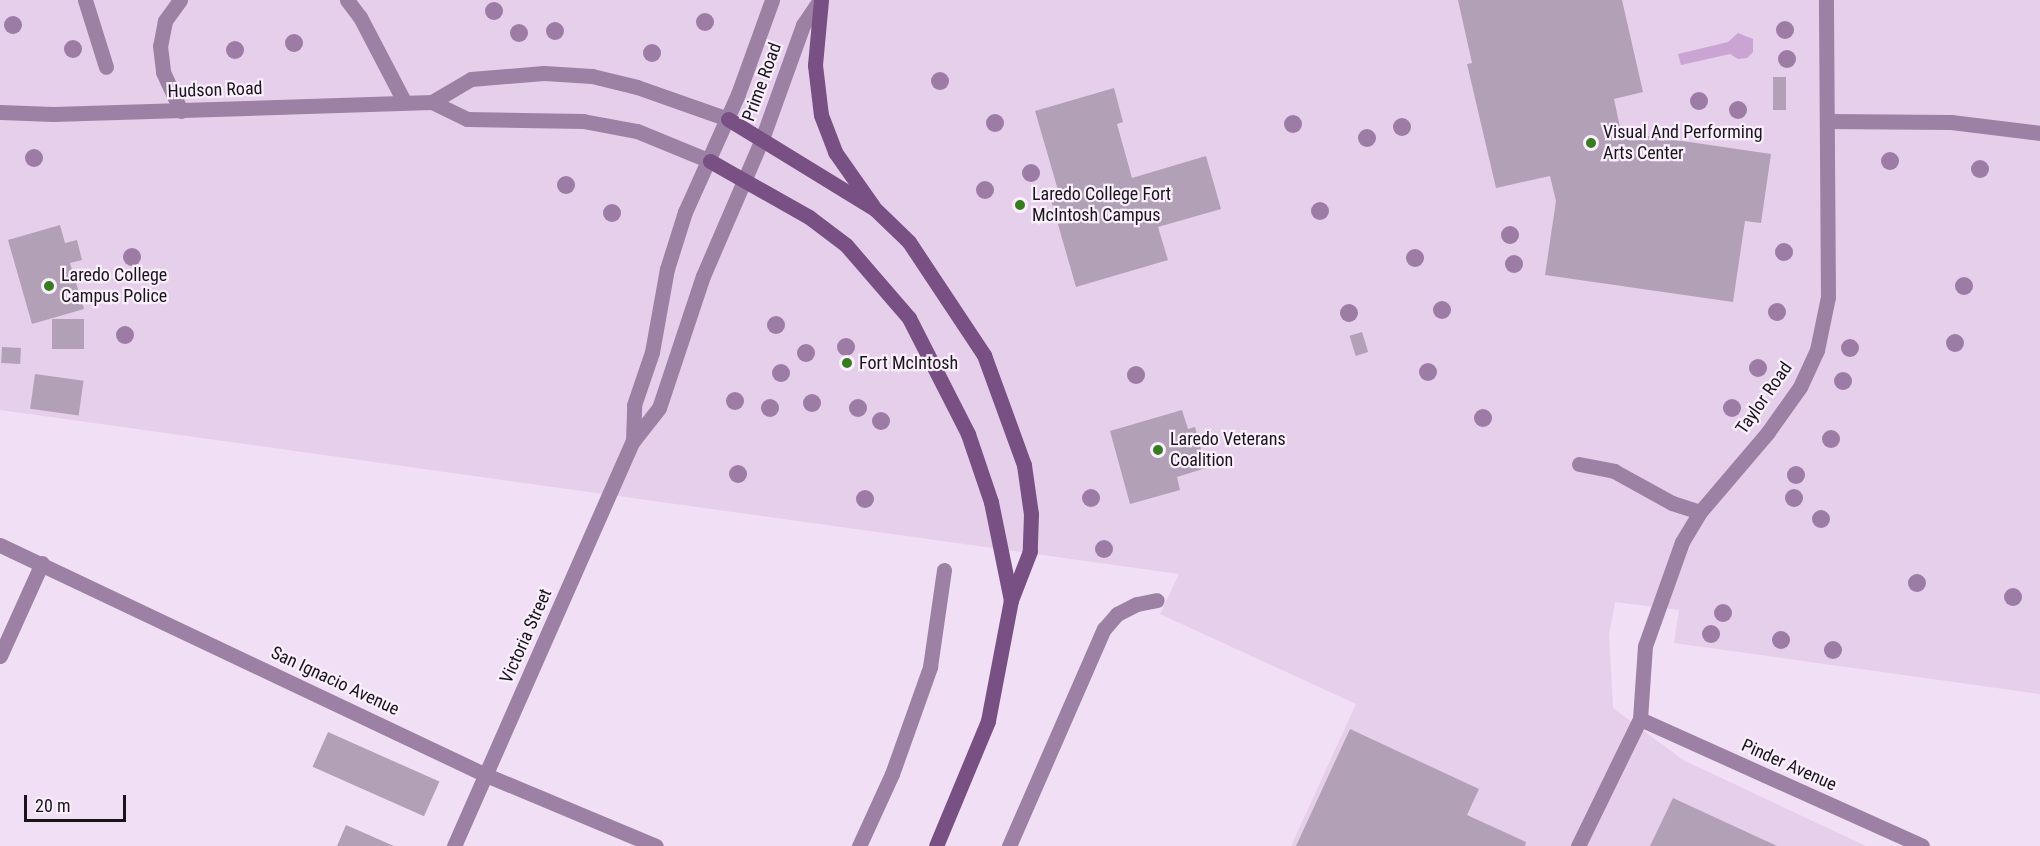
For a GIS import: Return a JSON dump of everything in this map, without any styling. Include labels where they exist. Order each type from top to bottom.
[{"type":"main road","points":[[820,0],[815,65],[821,115],[835,152],[875,209],[909,242],[939,283],[984,355],[1024,465],[1031,514],[1030,551],[1011,600],[988,721],[936,846]]},
{"type":"main road","points":[[728,120],[875,209]]},
{"type":"main road","points":[[710,161],[809,217],[846,245],[909,318],[968,434],[992,502],[1011,600]]},
{"type":"street","points":[[85,0],[106,67]]},
{"type":"street","points":[[180,0],[165,21],[160,46],[163,72],[181,111]]},
{"type":"street","points":[[347,0],[360,17],[404,101]]},
{"type":"street","name":"Prime Road","points":[[710,161],[728,120],[772,0]]},
{"type":"street","name":"Prime Road","points":[[745,180],[803,25],[820,0]]},
{"type":"street","name":"Taylor Road","points":[[1640,719],[1645,646],[1654,612],[1682,542],[1700,512],[1768,432],[1800,387],[1817,350],[1828,297],[1826,0]]},
{"type":"street","points":[[432,102],[471,79],[544,73],[592,76],[637,87],[728,120]]},
{"type":"street","name":"Hudson Road","points":[[0,112],[181,111],[404,101],[432,102],[467,119],[583,121],[637,131],[710,161]]},
{"type":"street","points":[[1827,122],[1951,122],[2040,133]]},
{"type":"street","name":"Victoria Street","points":[[633,441],[634,405],[652,352],[667,269],[685,212],[710,161]]},
{"type":"street","name":"Victoria Street","points":[[454,846],[633,441],[659,408],[703,276],[745,180]]},
{"type":"street","points":[[1579,464],[1614,471],[1672,503],[1700,512]]},
{"type":"street","name":"San Ignacio Avenue","points":[[0,544],[486,775],[656,846]]},
{"type":"street","points":[[0,656],[42,563]]},
{"type":"street","points":[[859,846],[892,774],[930,667],[941,614],[944,570]]},
{"type":"street","points":[[1009,846],[1104,628],[1117,615],[1137,604],[1157,600]]},
{"type":"street","points":[[1578,846],[1640,719]]},
{"type":"street","name":"Pinder Avenue","points":[[1640,719],[1922,846]]},
{"type":"shaded area","name":"Laredo College Fort McIntosh Campus","points":[[0,0],[2040,0],[2040,694],[1674,643],[1679,610],[1615,602],[1609,635],[1613,708],[1683,760],[1866,846],[1291,846],[1356,704],[1160,614],[1179,574],[0,410]]},
{"type":"shaded area","points":[[1738,33],[1753,39],[1753,52],[1747,58],[1738,59],[1730,54],[1681,65],[1678,54],[1728,42]]},
{"type":"building","name":"Visual And Performing Arts Center","points":[[1458,0],[1622,0],[1643,92],[1614,99],[1621,132],[1771,154],[1761,223],[1745,221],[1733,302],[1545,275],[1556,201],[1550,176],[1496,188],[1467,64],[1472,63]]},
{"type":"building","points":[[1773,77],[1786,77],[1786,110],[1773,110]]},
{"type":"building","points":[[1114,88],[1123,122],[1117,124],[1132,178],[1206,156],[1221,209],[1158,227],[1168,260],[1076,287],[1051,200],[1060,197],[1035,111]]},
{"type":"building","name":"Laredo College Campus Police","points":[[60,225],[65,243],[77,240],[82,260],[70,263],[84,309],[32,324],[8,240]]},
{"type":"building","points":[[52,319],[84,319],[84,349],[52,349]]},
{"type":"building","points":[[1362,332],[1368,352],[1356,356],[1350,336]]},
{"type":"building","points":[[2,347],[21,348],[20,364],[1,363]]},
{"type":"building","points":[[35,374],[84,381],[79,415],[30,409]]},
{"type":"building","name":"Laredo Veterans Coalition","points":[[1182,410],[1188,429],[1195,427],[1206,468],[1177,477],[1180,490],[1130,504],[1110,431]]},
{"type":"building","points":[[1350,729],[1479,789],[1467,815],[1526,842],[1525,846],[1296,846]]},
{"type":"building","points":[[328,732],[439,782],[424,816],[313,767]]},
{"type":"building","points":[[1673,798],[1777,846],[1650,846]]},
{"type":"building","points":[[346,825],[394,846],[337,846]]},
{"type":"place","name":"Visual And Performing Arts Center","points":[[1591,143]]},
{"type":"place","name":"Laredo College Fort McIntosh Campus","points":[[1020,205]]},
{"type":"place","name":"Laredo College Campus Police","points":[[49,286]]},
{"type":"place","name":"Fort McIntosh","points":[[847,363]]},
{"type":"place","name":"Laredo Veterans Coalition","points":[[1158,450]]}]
